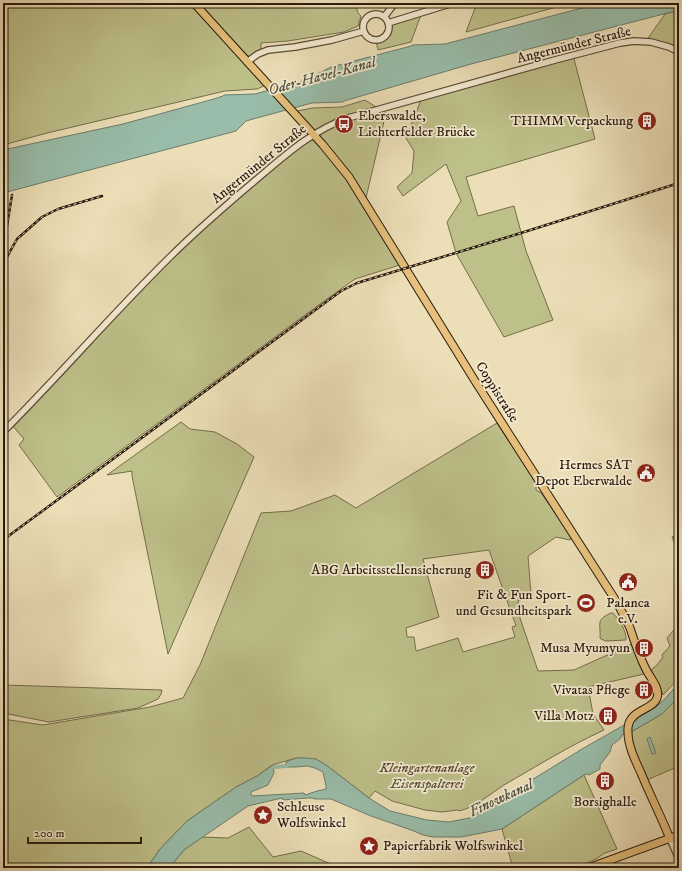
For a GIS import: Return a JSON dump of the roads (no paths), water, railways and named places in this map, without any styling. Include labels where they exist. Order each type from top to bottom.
[{"type":"main road","name":"Coppistraße","points":[[194,3],[313,134],[340,165],[355,186],[471,375],[616,601],[628,624],[644,666],[657,688],[657,698],[652,705],[634,715],[630,721],[627,731],[634,758],[670,839]]},
{"type":"main road","points":[[588,868],[679,835]]},
{"type":"street","points":[[384,17],[395,3]]},
{"type":"street","points":[[388,23],[453,3]]},
{"type":"street","points":[[376,15],[384,17],[388,23],[386,35],[380,39],[372,39],[366,35],[364,31],[364,23],[369,17],[376,15]]},
{"type":"street","points":[[247,62],[258,54],[268,50],[295,47],[332,40],[364,31]]},
{"type":"street","name":"Angermünder Straße","points":[[3,432],[137,290],[194,234],[275,164],[313,134],[331,124],[348,118],[620,43],[634,41],[651,42],[670,47],[679,52]]},
{"type":"street","points":[[670,839],[679,859]]},
{"type":"water","name":"Oder-Havel-Kanal","points":[[601,3],[679,3],[679,10],[471,64],[343,102],[312,103],[246,121],[236,131],[3,192],[3,150],[123,124],[224,95],[255,94],[306,80],[333,66],[412,45],[445,44]]},
{"type":"water","points":[[679,683],[679,697],[662,714],[631,732],[622,735],[620,739],[612,745],[610,752],[600,765],[600,769],[589,775],[584,775],[502,829],[461,837],[433,837],[423,835],[371,816],[331,799],[307,798],[283,800],[282,798],[248,806],[184,850],[169,868],[147,868],[160,849],[187,821],[236,787],[257,776],[273,765],[274,773],[268,785],[251,792],[252,796],[304,793],[305,795],[326,789],[323,772],[307,766],[286,767],[286,762],[296,758],[316,759],[369,798],[390,811],[427,820],[449,822],[469,818],[582,749],[626,724],[636,721],[638,718],[663,701]]},
{"type":"water","points":[[650,737],[656,753],[652,754],[647,739]]},
{"type":"waterway","points":[[274,767],[286,766]]},
{"type":"railway","points":[[3,540],[341,291],[357,283],[679,183]]},
{"type":"railway","points":[[3,250],[12,195]]},
{"type":"railway","points":[[3,264],[17,239],[42,217],[58,209],[102,196]]},
{"type":"place","name":"THIMM Verpackung","points":[[647,121]]},
{"type":"place","name":"Eberswalde, Lichterfelder Brücke","points":[[344,124]]},
{"type":"place","name":"Hermes SAT Depot Eberwalde","points":[[646,473]]},
{"type":"place","name":"ABG Arbeitsstellensicherung","points":[[485,570]]},
{"type":"place","name":"Palanca e.V.","points":[[628,582]]},
{"type":"place","name":"Fit & Fun Sport- und Gesundheitspark","points":[[586,603]]},
{"type":"place","name":"Musa Myumyun","points":[[644,648]]},
{"type":"place","name":"Vivatas Pflege","points":[[644,690]]},
{"type":"place","name":"Villa Motz","points":[[608,716]]},
{"type":"place","name":"Borsighalle","points":[[605,781]]},
{"type":"place","name":"Schleuse Wolfswinkel","points":[[263,815]]},
{"type":"place","name":"Papierfabrik Wolfswinkel","points":[[369,846]]},
{"type":"park label","name":"Kleingartenanlage Eisenspalterei","points":[[427,776]]},
{"type":"water label","name":"Finowkanal","points":[[501,798]]}]
